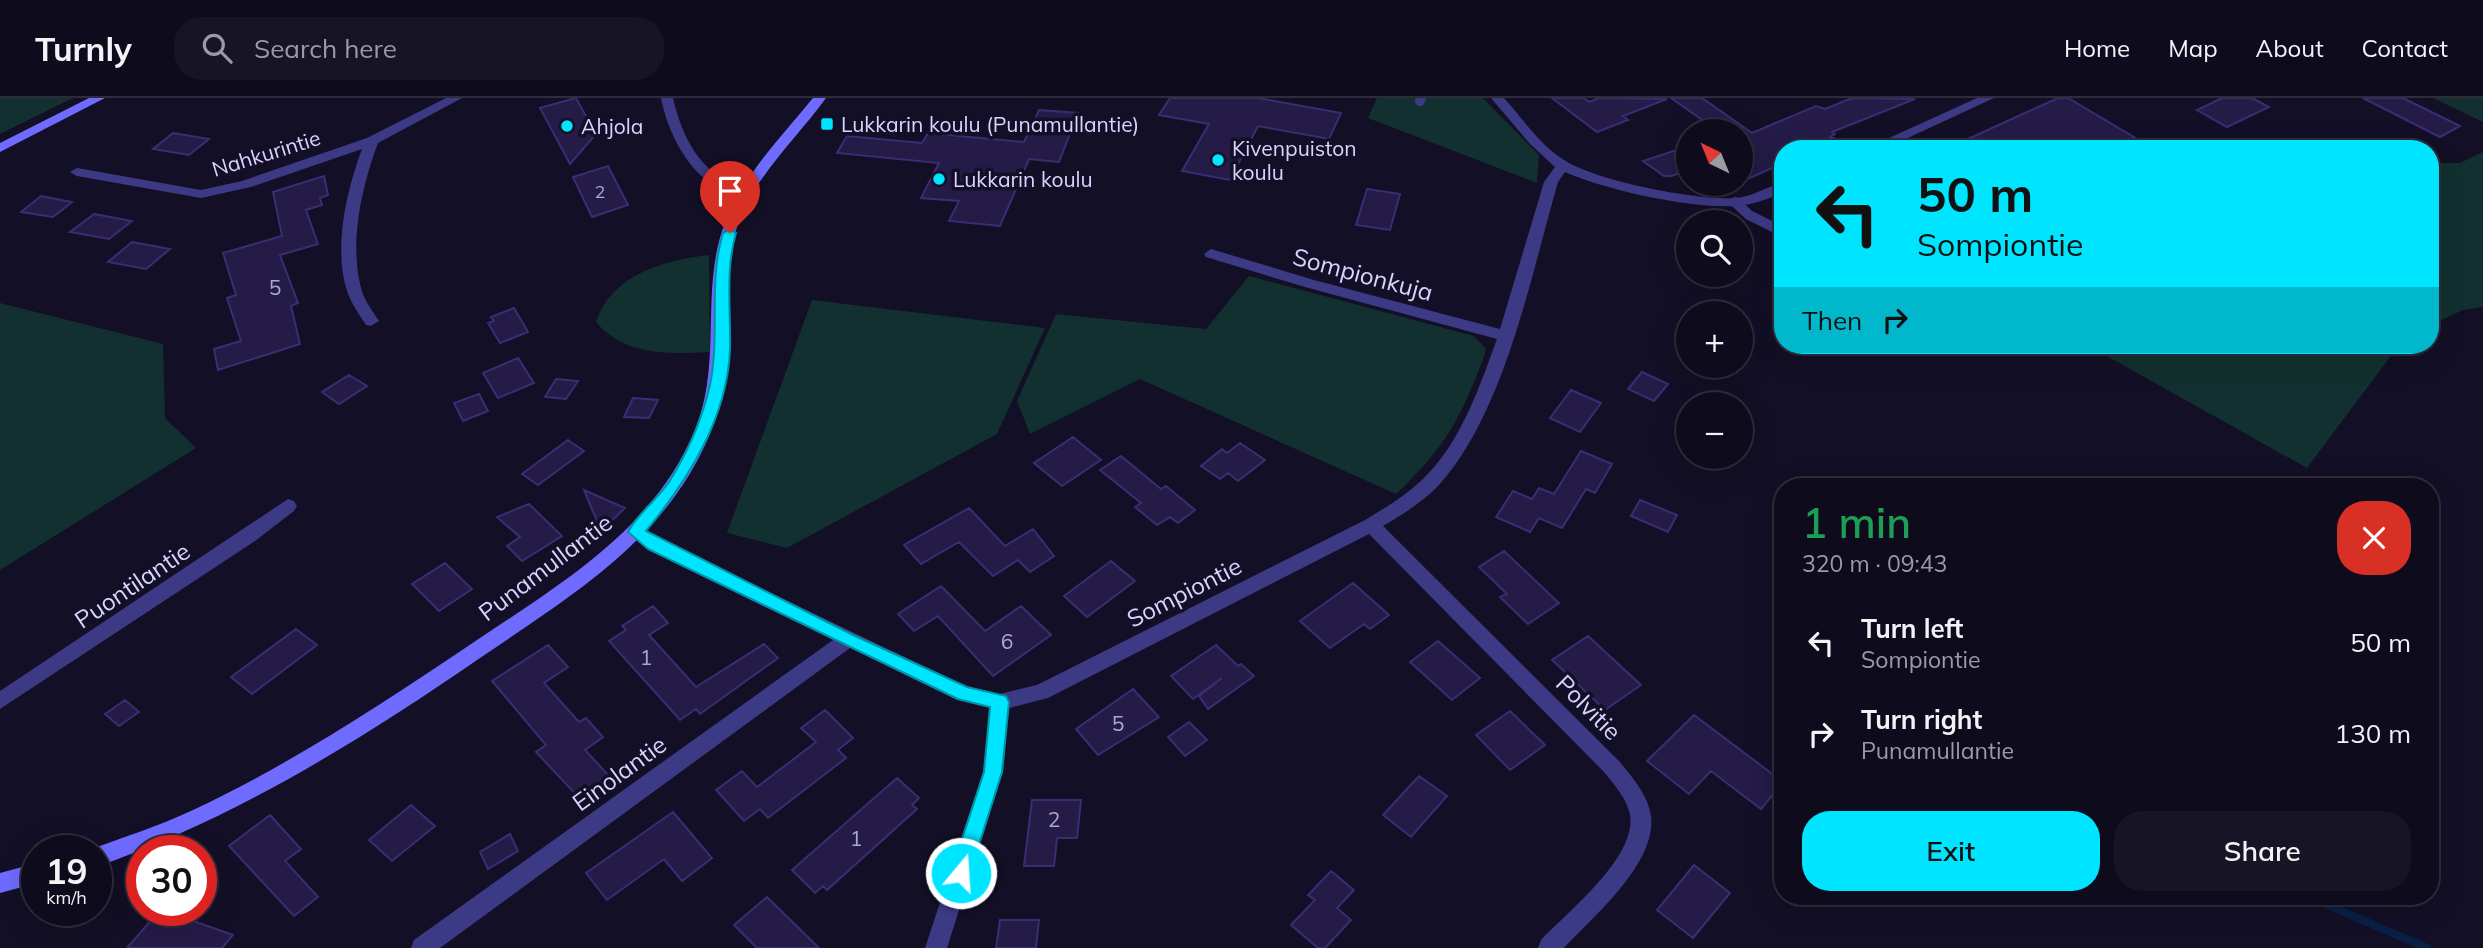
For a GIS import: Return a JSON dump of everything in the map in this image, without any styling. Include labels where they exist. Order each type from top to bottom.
[{"type":"street","points":[[0,148],[99,98]]},
{"type":"street","name":"Nahkurintie","points":[[77,172],[201,194],[246,184],[372,141],[456,98]]},
{"type":"street","points":[[667,98],[670,115],[695,161],[716,181],[750,188]]},
{"type":"street","name":"Punamullantie","points":[[112,851],[184,824],[255,789],[408,698],[564,591],[636,532],[674,486],[705,428],[716,392],[723,353],[724,253],[736,213],[750,188],[820,98]]},
{"type":"street","points":[[1497,98],[1548,154],[1563,165],[1596,178],[1735,202],[1760,198],[1774,191]]},
{"type":"street","points":[[1892,140],[1988,98]]},
{"type":"street","points":[[371,321],[354,290],[349,268],[363,163],[372,141]]},
{"type":"street","name":"Sompiontie","points":[[636,532],[654,545],[964,694],[1000,702],[1041,692],[1371,525],[1409,501],[1436,478],[1460,444],[1475,416],[1551,182],[1563,165]]},
{"type":"street","name":"Sompionkuja","points":[[1211,254],[1310,284],[1503,335]]},
{"type":"street","name":"Puontilantie","points":[[0,701],[249,536],[288,506]]},
{"type":"street","name":"Polvitie","points":[[1371,525],[1612,767],[1634,794],[1642,821],[1637,844],[1623,868],[1549,948]]},
{"type":"street","name":"Einolantie","points":[[422,948],[847,640]]},
{"type":"street","points":[[936,948],[993,772],[1000,702]]},
{"type":"street","points":[[0,883],[21,877]]},
{"type":"lane","points":[[1735,202],[1749,215],[1774,228]]},
{"type":"green space","points":[[0,98],[73,98],[0,134]]},
{"type":"green space","points":[[1377,98],[1483,98],[1539,155],[1537,183],[1368,118]]},
{"type":"green space","points":[[2433,98],[2483,98],[2483,122]]},
{"type":"green space","points":[[2483,152],[2483,307],[2463,310],[2439,321],[2439,163],[2460,163]]},
{"type":"green space","points":[[709,255],[710,352],[663,352],[634,347],[620,341],[596,322],[603,306],[626,281],[657,266]]},
{"type":"green space","points":[[1249,276],[1474,336],[1485,348],[1468,396],[1450,430],[1428,461],[1396,494],[1140,379],[1030,434],[1017,401],[1056,314],[1206,329]]},
{"type":"green space","points":[[812,300],[1045,328],[997,434],[787,548],[727,533]]},
{"type":"green space","points":[[0,303],[163,344],[165,418],[196,448],[0,570]]},
{"type":"green space","points":[[2103,354],[2392,354],[2307,468]]},
{"type":"building","name":"Ahjola","points":[[576,98],[596,134],[570,164],[540,108]]},
{"type":"building","points":[[1170,98],[1258,98],[1341,113],[1329,139],[1258,126],[1230,180],[1182,171],[1209,124],[1159,115]]},
{"type":"building","points":[[1552,98],[1584,98],[1589,102],[1599,98],[1667,99],[1623,116],[1628,120],[1597,132]]},
{"type":"building","points":[[1671,98],[1702,98],[1732,119],[1701,119]]},
{"type":"building","points":[[1852,98],[1915,99],[1832,132],[1835,134],[1828,140],[1774,140],[1774,167],[1754,176],[1754,132],[1816,106],[1825,109]]},
{"type":"building","points":[[2058,98],[2068,98],[2139,140],[1966,140]]},
{"type":"building","points":[[2222,98],[2252,98],[2269,107],[2227,127],[2197,110]]},
{"type":"building","points":[[2363,98],[2403,98],[2460,126],[2440,137]]},
{"type":"building","points":[[1039,110],[1078,113],[1059,162],[1029,159],[1000,226],[949,221],[959,201],[921,198],[939,163],[837,153],[847,136],[922,143],[928,133],[1024,142]]},
{"type":"building","points":[[173,133],[209,139],[189,155],[153,149]]},
{"type":"building","points":[[1676,150],[1676,174],[1664,176],[1643,161]]},
{"type":"building","points":[[608,166],[628,205],[592,217],[573,177]]},
{"type":"building","points":[[324,176],[328,195],[320,198],[322,205],[306,210],[318,244],[280,255],[298,303],[291,306],[300,344],[218,370],[214,349],[241,341],[227,298],[236,295],[223,253],[282,236],[273,192]]},
{"type":"building","points":[[1367,189],[1400,194],[1390,230],[1356,225]]},
{"type":"building","points":[[41,196],[72,202],[53,217],[21,212]]},
{"type":"building","points":[[94,214],[132,221],[109,239],[70,232]]},
{"type":"building","points":[[132,242],[170,249],[146,269],[108,262]]},
{"type":"building","points":[[514,308],[528,332],[500,343],[488,323],[494,321],[491,317]]},
{"type":"building","points":[[518,358],[534,383],[498,398],[483,373]]},
{"type":"building","points":[[1642,372],[1668,384],[1654,401],[1628,389]]},
{"type":"building","points":[[349,375],[367,386],[339,404],[322,392]]},
{"type":"building","points":[[556,379],[578,381],[566,399],[545,397]]},
{"type":"building","points":[[1571,390],[1601,403],[1580,432],[1550,418]]},
{"type":"building","points":[[479,394],[488,411],[463,421],[454,403]]},
{"type":"building","points":[[633,398],[658,400],[649,418],[624,417]]},
{"type":"building","points":[[1073,437],[1101,460],[1062,486],[1034,463]]},
{"type":"building","points":[[568,440],[584,451],[538,485],[522,474]]},
{"type":"building","points":[[1240,443],[1265,460],[1238,481],[1228,473],[1220,479],[1201,466],[1222,449],[1227,453]]},
{"type":"building","points":[[1581,451],[1612,464],[1595,493],[1586,489],[1562,528],[1539,518],[1530,532],[1496,517],[1513,491],[1532,499],[1539,488],[1554,494]]},
{"type":"building","points":[[1121,456],[1161,489],[1166,486],[1195,510],[1178,523],[1170,517],[1157,525],[1135,507],[1141,503],[1100,470]]},
{"type":"building","points":[[584,490],[625,508],[601,531]]},
{"type":"building","points":[[1640,500],[1677,515],[1668,532],[1631,516]]},
{"type":"building","points":[[529,504],[562,536],[522,561],[507,546],[520,537],[497,517]]},
{"type":"building","points":[[969,508],[1005,546],[1033,529],[1054,556],[1030,572],[1018,560],[993,576],[959,542],[921,564],[904,545]]},
{"type":"building","points":[[1504,551],[1559,603],[1528,624],[1500,597],[1507,594],[1479,567]]},
{"type":"building","points":[[1111,561],[1135,581],[1087,617],[1064,596]]},
{"type":"building","points":[[445,563],[472,589],[439,611],[412,584]]},
{"type":"building","points":[[1353,583],[1389,615],[1370,629],[1364,624],[1330,648],[1300,621]]},
{"type":"building","points":[[941,586],[985,631],[1021,606],[1051,635],[993,676],[938,616],[914,631],[898,614]]},
{"type":"building","points":[[653,606],[668,623],[649,635],[696,687],[764,644],[778,658],[700,714],[696,709],[680,720],[609,641],[626,630],[622,626]]},
{"type":"building","points":[[296,629],[317,645],[252,694],[231,677]]},
{"type":"building","points":[[1588,636],[1641,685],[1605,710],[1552,660]]},
{"type":"building","points":[[1438,641],[1480,678],[1452,700],[1410,662]]},
{"type":"building","points":[[548,645],[568,667],[544,683],[579,722],[586,718],[603,737],[585,750],[611,778],[581,800],[536,752],[546,745],[492,681]]},
{"type":"building","points":[[1216,645],[1238,666],[1241,664],[1254,676],[1208,709],[1199,696],[1222,678],[1193,699],[1171,676]]},
{"type":"building","points":[[1133,689],[1159,717],[1098,755],[1076,729]]},
{"type":"building","points":[[125,700],[139,712],[119,726],[105,714]]},
{"type":"building","points":[[825,710],[853,738],[838,750],[846,758],[768,818],[760,809],[744,821],[716,790],[742,771],[757,787],[816,742],[801,728]]},
{"type":"building","points":[[1510,711],[1545,745],[1510,770],[1476,735]]},
{"type":"building","points":[[1694,715],[1774,775],[1774,793],[1761,809],[1711,771],[1689,794],[1647,761]]},
{"type":"building","points":[[1189,722],[1207,740],[1185,756],[1168,737]]},
{"type":"building","points":[[1419,776],[1447,796],[1411,837],[1383,815]]},
{"type":"building","points":[[897,778],[919,798],[912,805],[917,809],[827,890],[823,886],[815,893],[792,870]]},
{"type":"building","points":[[1032,800],[1081,800],[1077,838],[1057,838],[1054,866],[1024,866]]},
{"type":"building","points":[[411,805],[435,826],[392,861],[369,840]]},
{"type":"building","points":[[673,812],[712,858],[682,881],[664,859],[607,900],[586,873]]},
{"type":"building","points":[[270,815],[301,849],[285,861],[318,897],[294,916],[229,846]]},
{"type":"building","points":[[510,834],[518,851],[488,869],[480,852]]},
{"type":"building","points":[[1694,865],[1730,893],[1693,938],[1657,910]]},
{"type":"building","points":[[1331,871],[1354,890],[1337,908],[1351,920],[1325,948],[1318,948],[1291,925],[1315,900],[1308,895]]},
{"type":"building","points":[[767,897],[819,948],[757,948],[734,925]]},
{"type":"building","points":[[1000,920],[1039,920],[1036,948],[996,948]]},
{"type":"building","points":[[146,926],[207,926],[233,935],[222,948],[127,948]]},
{"type":"waterway","points":[[2328,905],[2427,948]]},
{"type":"place","name":"Lukkarin koulu (Punamullantie)","points":[[827,124]]},
{"type":"place","name":"Ahjola","points":[[567,126]]},
{"type":"place","name":"Kivenpuiston koulu","points":[[1218,160]]},
{"type":"place","name":"Lukkarin koulu","points":[[939,179]]},
{"type":"route","points":[[730,233],[724,253],[723,353],[716,392],[705,428],[674,486],[636,532],[654,545],[847,640],[964,694],[1000,702],[993,772],[961,873]]}]
